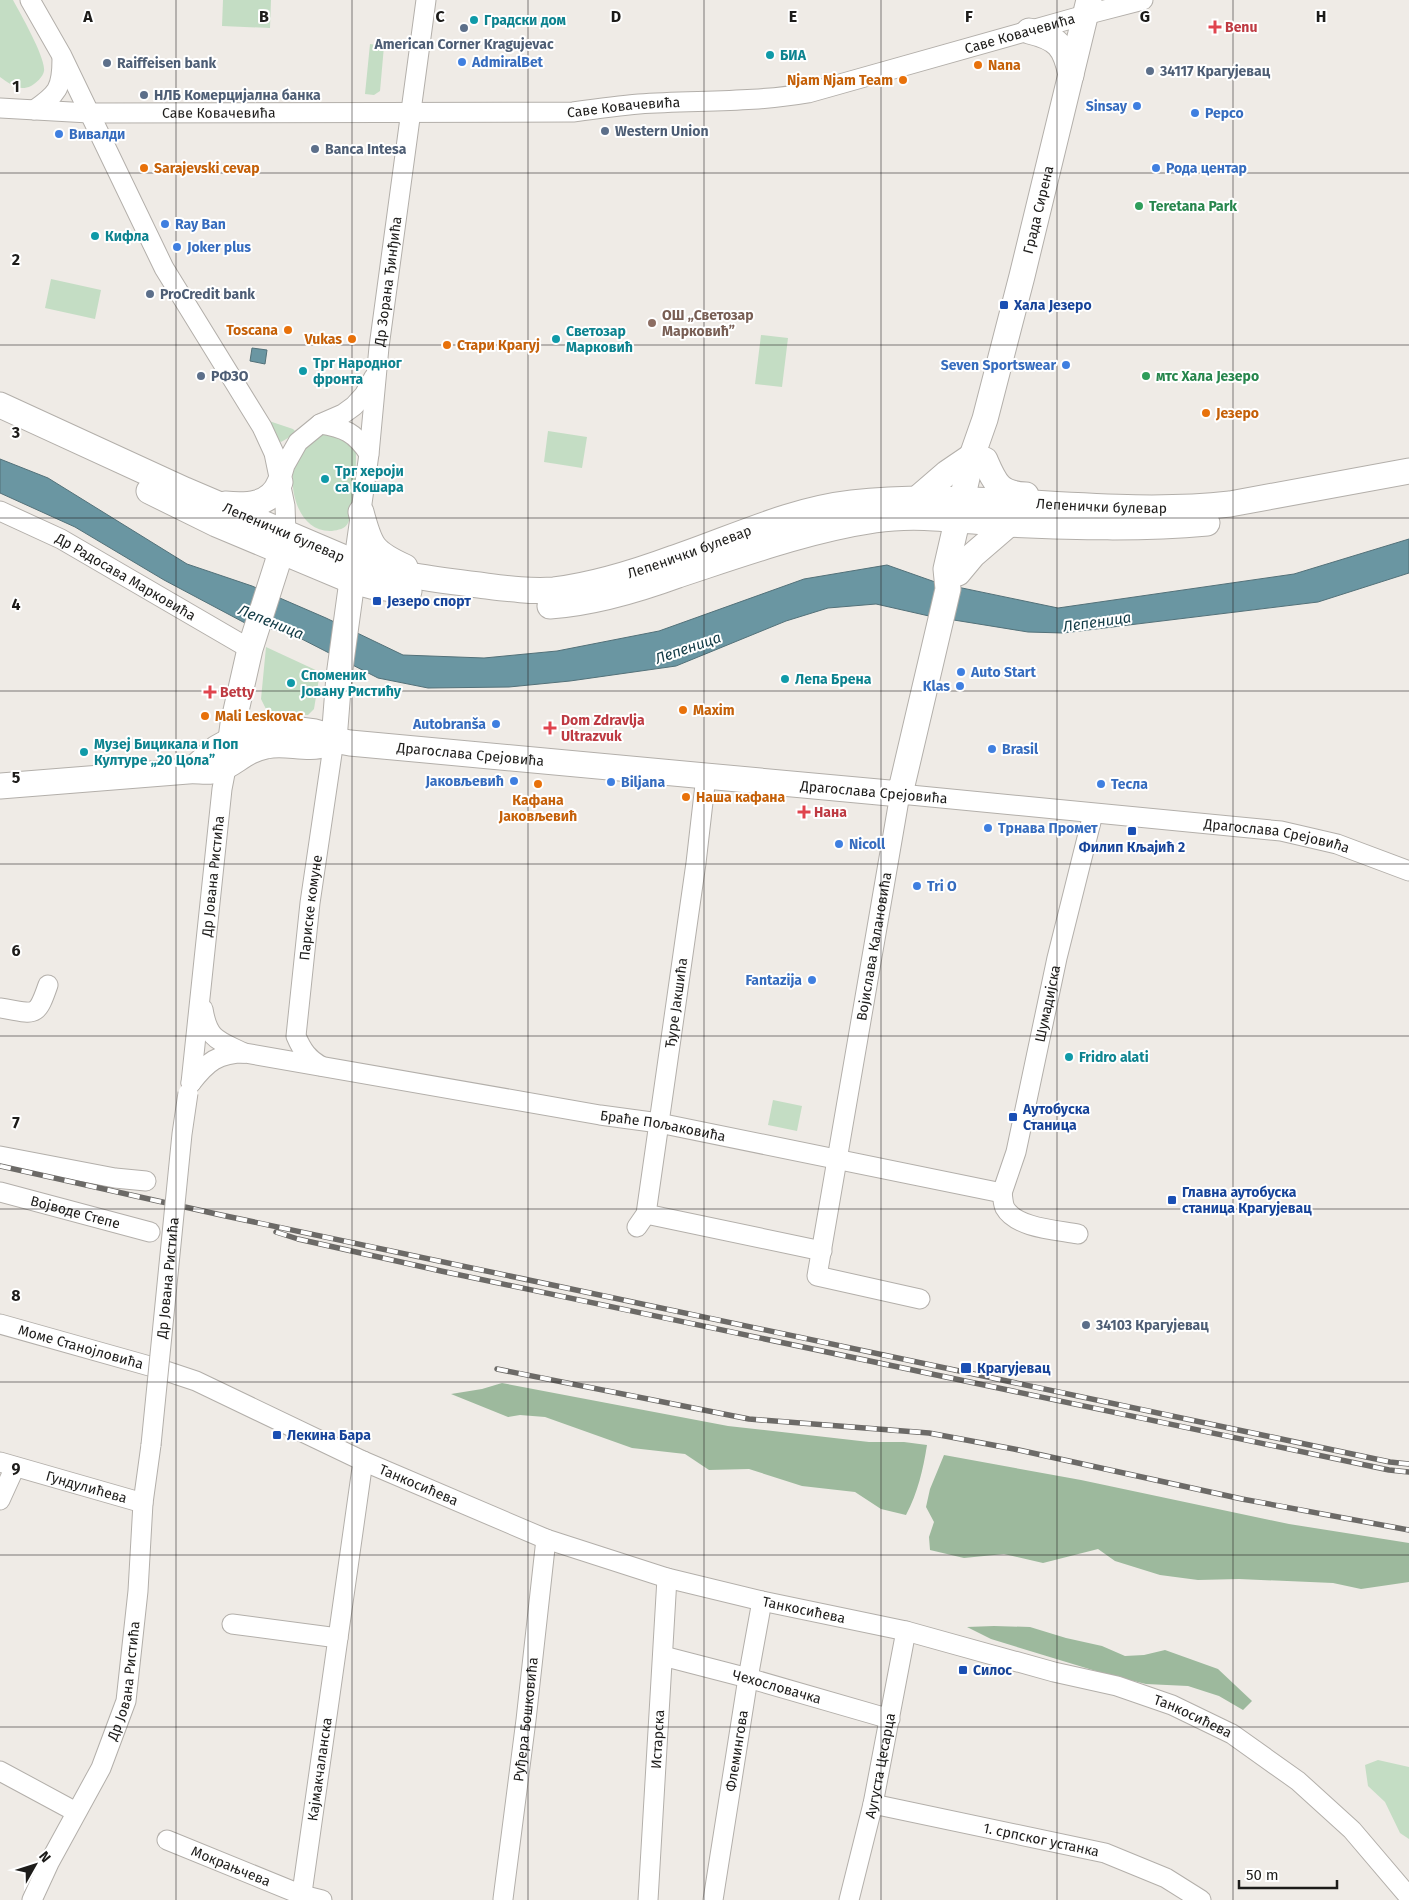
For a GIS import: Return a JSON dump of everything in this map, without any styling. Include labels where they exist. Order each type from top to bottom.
[{"type":"main road","name":"Града Сирена","points":[[968,510],[985,419],[1024,268],[1087,7]]},
{"type":"main road","points":[[1029,31],[1043,34],[1056,40],[1064,49],[1071,75]]},
{"type":"main road","name":"Лепенички булевар","points":[[0,405],[220,504],[280,553]]},
{"type":"main road","name":"Лепенички булевар","points":[[0,422],[280,553],[353,571],[387,572],[429,579],[530,590],[567,588],[651,566],[758,526],[809,511],[850,503],[918,498],[968,510],[1009,524],[1144,526],[1219,522],[1347,500],[1409,487]]},
{"type":"main road","points":[[918,498],[948,473],[979,458],[992,477],[1005,491],[1057,504]]},
{"type":"main road","name":"Лепенички булевар","points":[[353,571],[371,586],[460,597],[503,605],[559,606],[597,599],[652,585],[822,531],[877,520],[968,510],[1057,504],[1202,507],[1230,504],[1409,471]]},
{"type":"main road","points":[[220,504],[243,506],[262,502],[272,496],[280,482]]},
{"type":"main road","name":"Војислава Калановића","points":[[900,794],[935,639],[968,510]]},
{"type":"main road","points":[[361,512],[367,537],[377,552],[390,561],[429,579]]},
{"type":"main road","points":[[877,520],[928,531],[938,540],[951,577],[1009,524]]},
{"type":"main road","name":"Др Јована Ристића","points":[[231,739],[238,699],[252,645],[280,553]]},
{"type":"main road","points":[[334,740],[339,676],[353,571]]},
{"type":"main road","points":[[238,699],[253,728],[263,738],[275,744]]},
{"type":"main road","name":"Драгослава Срејовића","points":[[192,770],[231,739],[253,728],[277,727],[315,732],[326,735],[334,740],[900,794]]},
{"type":"main road","name":"Драгослава Срејовића","points":[[192,770],[206,772],[218,770],[251,749],[275,744],[317,747],[334,740]]},
{"type":"main road","points":[[0,786],[192,770]]},
{"type":"street","points":[[30,0],[62,56],[164,268],[262,427],[274,453],[286,513],[280,553]]},
{"type":"street","name":"Др Зорана Ђинђића","points":[[353,571],[409,114],[426,0]]},
{"type":"street","name":"Саве Ковачевића","points":[[0,108],[89,113],[409,114],[573,112],[639,104],[745,101],[808,93],[1029,31],[1087,7],[1143,0]]},
{"type":"street","points":[[34,110],[52,97],[59,85],[62,77],[62,56]]},
{"type":"street","points":[[280,482],[285,465],[298,442],[320,424],[343,414],[354,406],[364,395],[376,374]]},
{"type":"street","points":[[320,424],[340,427],[352,433],[368,454]]},
{"type":"street","name":"Др Радосава Марковића","points":[[0,512],[55,536],[252,645]]},
{"type":"street","name":"Др Јована Ристића","points":[[32,1900],[48,1863],[101,1768],[126,1701],[138,1591],[143,1503],[151,1446],[182,1134],[201,994],[226,765],[231,739]]},
{"type":"street","name":"Париске комуне","points":[[296,1036],[310,903],[334,740]]},
{"type":"street","name":"Ђуре Јакшића","points":[[706,776],[659,1123],[641,1220],[822,1251]]},
{"type":"street","name":"Драгослава Срејовића","points":[[900,794],[1289,833],[1337,844],[1409,871]]},
{"type":"street","name":"Војислава Калановића","points":[[900,794],[817,1276],[920,1299]]},
{"type":"street","name":"Шумадијска","points":[[1002,1193],[1016,1152],[1057,958],[1093,814]]},
{"type":"street","points":[[0,1008],[36,1011],[40,1006],[48,985]]},
{"type":"street","points":[[201,994],[207,1029],[217,1039],[245,1054]]},
{"type":"street","points":[[268,1057],[283,1050],[296,1036],[308,1058],[322,1066]]},
{"type":"street","points":[[189,1088],[201,1069],[209,1062],[225,1055],[245,1054]]},
{"type":"street","name":"Браће Пољаковића","points":[[245,1054],[600,1115],[659,1123],[1002,1193]]},
{"type":"street","points":[[0,1156],[115,1178],[146,1181]]},
{"type":"street","name":"Војводе Степе","points":[[0,1192],[150,1232]]},
{"type":"street","points":[[1002,1193],[1005,1207],[1012,1216],[1022,1223],[1078,1234]]},
{"type":"street","name":"Моме Станојловића","points":[[0,1324],[160,1369]]},
{"type":"street","name":"Танкосићева","points":[[160,1369],[219,1391],[363,1461],[546,1539],[667,1578],[762,1601],[906,1631],[1054,1672],[1117,1686],[1172,1705],[1232,1734],[1298,1781],[1352,1830],[1409,1897]]},
{"type":"street","name":"Кајмакчаланска","points":[[310,1899],[338,1638],[363,1461]]},
{"type":"street","points":[[0,1500],[8,1464]]},
{"type":"street","name":"Гундулићева","points":[[8,1464],[143,1503]]},
{"type":"street","name":"Руђера Бошковића","points":[[503,1899],[526,1720],[546,1539]]},
{"type":"street","name":"Истарска","points":[[648,1900],[667,1578]]},
{"type":"street","name":"Флемингова","points":[[713,1900],[762,1601]]},
{"type":"street","points":[[232,1624],[338,1638]]},
{"type":"street","name":"Аугуста Цесарца","points":[[849,1900],[873,1804],[906,1631]]},
{"type":"street","name":"Чехословачка","points":[[663,1656],[748,1678],[890,1719]]},
{"type":"street","points":[[0,1771],[76,1812]]},
{"type":"street","name":"1. српског устанка","points":[[873,1804],[1105,1853],[1166,1878],[1201,1900]]},
{"type":"street","name":"Мокрањчева","points":[[167,1840],[310,1899]]},
{"type":"green space","points":[[0,0],[13,0],[32,36],[44,65],[41,78],[27,88],[19,88],[0,77]]},
{"type":"green space","points":[[223,0],[271,0],[270,28],[222,26]]},
{"type":"green space","points":[[370,44],[384,46],[380,91],[374,95],[365,94]]},
{"type":"green space","points":[[51,279],[101,290],[95,319],[45,308]]},
{"type":"green space","points":[[761,335],[788,338],[782,387],[755,384]]},
{"type":"green space","points":[[269,421],[295,431],[281,442],[276,437]]},
{"type":"green space","points":[[548,431],[587,437],[582,468],[544,462]]},
{"type":"green space","name":"Трг хероји са Кошара","points":[[315,433],[342,434],[356,451],[355,488],[351,517],[345,527],[332,531],[320,530],[311,525],[303,517],[294,495],[293,472],[296,458]]},
{"type":"green space","points":[[266,647],[320,672],[314,709],[308,715],[271,713],[266,709],[261,699]]},
{"type":"green space","points":[[773,1100],[802,1106],[797,1131],[768,1125]]},
{"type":"green space","points":[[502,1383],[728,1426],[869,1442],[904,1442],[927,1445],[924,1463],[920,1481],[906,1515],[881,1509],[855,1492],[802,1486],[749,1469],[709,1470],[685,1454],[632,1448],[545,1417],[520,1415],[508,1417],[451,1394],[482,1389]]},
{"type":"green space","points":[[944,1455],[1081,1480],[1289,1524],[1409,1543],[1409,1582],[1361,1589],[1333,1583],[1239,1579],[1198,1580],[1160,1575],[1115,1561],[1098,1549],[1043,1563],[1004,1554],[964,1558],[930,1550],[929,1537],[934,1522],[926,1507],[930,1489]]},
{"type":"green space","points":[[967,1627],[1030,1627],[1102,1646],[1125,1656],[1144,1655],[1165,1650],[1218,1669],[1252,1701],[1243,1710],[1219,1696],[1188,1686],[1146,1684],[1109,1675],[991,1639]]},
{"type":"green space","points":[[1378,1760],[1409,1767],[1409,1839],[1400,1833],[1385,1802],[1368,1786],[1365,1765]]},
{"type":"water","points":[[252,348],[267,350],[265,364],[250,361]]},
{"type":"water","name":"Лепеница","points":[[0,459],[48,478],[187,564],[252,586],[326,618],[403,655],[484,658],[557,651],[659,631],[804,579],[887,565],[938,583],[1058,608],[1294,574],[1409,539],[1409,573],[1318,602],[1063,633],[1028,632],[929,616],[876,604],[828,608],[786,621],[676,666],[570,681],[509,687],[428,688],[378,678],[290,633],[245,623],[164,580],[75,527],[0,493]]},
{"type":"railway","points":[[0,1166],[221,1215],[1390,1462],[1409,1464]]},
{"type":"railway","points":[[276,1232],[298,1239],[441,1271],[1389,1470],[1409,1472]]},
{"type":"railway","points":[[497,1369],[749,1419],[929,1433],[1014,1449],[1242,1499],[1409,1530]]},
{"type":"place","name":"Градски дом","points":[[474,20]]},
{"type":"place","name":"Benu","points":[[1215,27]]},
{"type":"place","name":"American Corner Kragujevac","points":[[464,28]]},
{"type":"place","name":"БИА","points":[[770,55]]},
{"type":"place","name":"AdmiralBet","points":[[462,62]]},
{"type":"place","name":"Raiffeisen bank","points":[[107,63]]},
{"type":"place","name":"Nana","points":[[978,65]]},
{"type":"place","name":"34117 Крагујевац","points":[[1150,71]]},
{"type":"place","name":"Njam Njam Team","points":[[903,80]]},
{"type":"place","name":"НЛБ Комерцијална банка","points":[[144,95]]},
{"type":"place","name":"Sinsay","points":[[1137,106]]},
{"type":"place","name":"Pepco","points":[[1195,113]]},
{"type":"place","name":"Western Union","points":[[605,131]]},
{"type":"place","name":"Вивалди","points":[[59,134]]},
{"type":"place","name":"Banca Intesa","points":[[315,149]]},
{"type":"place","name":"Sarajevski cevap","points":[[144,168]]},
{"type":"place","name":"Рода центар","points":[[1156,168]]},
{"type":"place","name":"Teretana Park","points":[[1139,206]]},
{"type":"place","name":"Ray Ban","points":[[165,224]]},
{"type":"place","name":"Кифла","points":[[95,236]]},
{"type":"place","name":"Joker plus","points":[[177,247]]},
{"type":"place","name":"ProCredit bank","points":[[150,294]]},
{"type":"place","name":"Хала Језеро","points":[[1004,305]]},
{"type":"place","name":"ОШ „Светозар Марковић”","points":[[652,323]]},
{"type":"place","name":"Toscana","points":[[288,330]]},
{"type":"place","name":"Vukas","points":[[352,339]]},
{"type":"place","name":"Светозар Марковић","points":[[556,339]]},
{"type":"place","name":"Стари Крагуј","points":[[447,345]]},
{"type":"place","name":"Seven Sportswear","points":[[1066,365]]},
{"type":"place","name":"Трг Народног фронта","points":[[303,371]]},
{"type":"place","name":"РФЗО","points":[[201,376]]},
{"type":"place","name":"мтс Хала Језеро","points":[[1146,376]]},
{"type":"place","name":"Језеро","points":[[1206,413]]},
{"type":"place","name":"Трг хероји са Кошара","points":[[325,479]]},
{"type":"place","name":"Језеро спорт","points":[[377,601]]},
{"type":"place","name":"Auto Start","points":[[961,672]]},
{"type":"place","name":"Лепа Брена","points":[[785,679]]},
{"type":"place","name":"Споменик Јовану Ристићу","points":[[291,683]]},
{"type":"place","name":"Klas","points":[[960,686]]},
{"type":"place","name":"Betty","points":[[210,692]]},
{"type":"place","name":"Maxim","points":[[683,710]]},
{"type":"place","name":"Mali Leskovac","points":[[205,716]]},
{"type":"place","name":"Autobranša","points":[[496,724]]},
{"type":"place","name":"Dom Zdravlja Ultrazvuk","points":[[550,728]]},
{"type":"place","name":"Brasil","points":[[992,749]]},
{"type":"place","name":"Музеј Бицикала и Поп Културе „20 Цола”","points":[[84,752]]},
{"type":"place","name":"Јаковљевић","points":[[514,781]]},
{"type":"place","name":"Biljana","points":[[611,782]]},
{"type":"place","name":"Кафана Јаковљевић","points":[[538,784]]},
{"type":"place","name":"Тесла","points":[[1101,784]]},
{"type":"place","name":"Наша кафана","points":[[686,797]]},
{"type":"place","name":"Нана","points":[[804,812]]},
{"type":"place","name":"Трнава Промет","points":[[988,828]]},
{"type":"place","name":"Филип Кљајић 2","points":[[1132,831]]},
{"type":"place","name":"Nicoll","points":[[839,844]]},
{"type":"place","name":"Tri O","points":[[917,886]]},
{"type":"place","name":"Fantazija","points":[[812,980]]},
{"type":"place","name":"Fridro alati","points":[[1069,1057]]},
{"type":"place","name":"Аутобуска Станица","points":[[1013,1117]]},
{"type":"place","name":"Главна аутобуска станица Крагујевац","points":[[1172,1200]]},
{"type":"place","name":"34103 Крагујевац","points":[[1086,1325]]},
{"type":"place","name":"Крагујевац","points":[[966,1368]]},
{"type":"place","name":"Лекина Бара","points":[[277,1435]]},
{"type":"place","name":"Силос","points":[[963,1670]]}]
